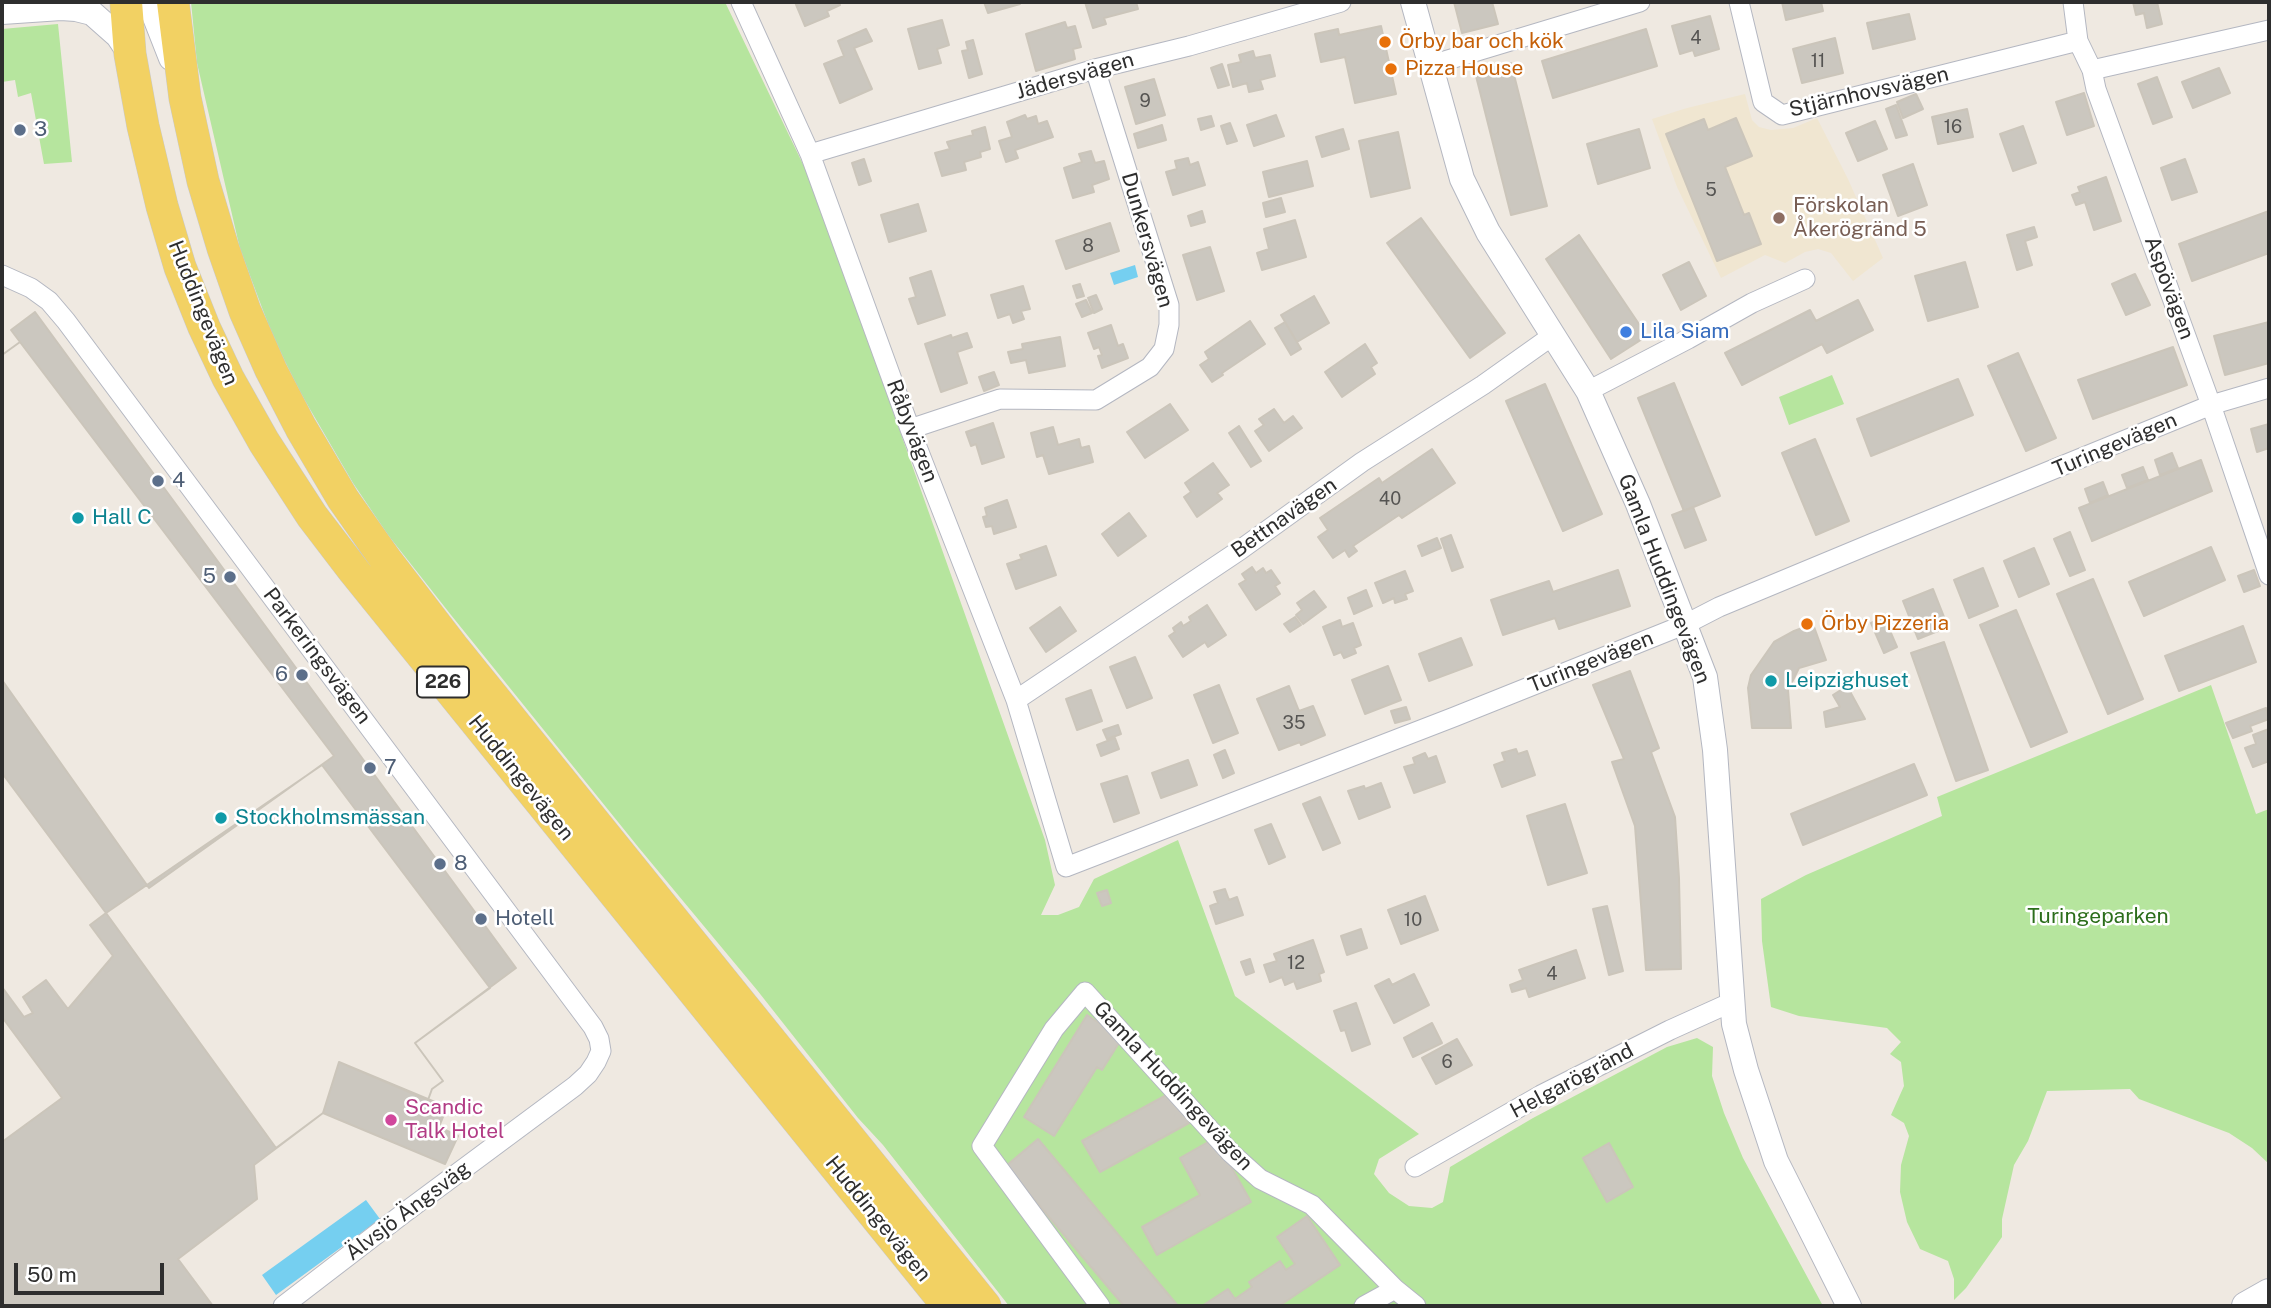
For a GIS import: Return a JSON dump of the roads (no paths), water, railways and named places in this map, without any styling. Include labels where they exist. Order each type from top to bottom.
[{"type":"main road","name":"Huddingevägen","points":[[126,2],[130,54],[143,126],[180,267],[228,378],[264,442],[312,516],[354,571],[946,1304]]},
{"type":"main road","name":"Huddingevägen","points":[[173,2],[186,98],[203,181],[245,311],[301,428],[343,499],[452,646],[985,1306]]},
{"type":"main road","points":[[2246,1306],[2269,1293]]},
{"type":"street","points":[[11,11],[55,2]]},
{"type":"street","points":[[149,2],[186,98]]},
{"type":"street","name":"Råbyvägen","points":[[741,2],[810,154],[910,429],[1016,700],[1066,867]]},
{"type":"street","name":"Jädersvägen","points":[[810,154],[1095,69],[1189,46],[1340,2]]},
{"type":"street","name":"Gamla Huddingevägen","points":[[1413,2],[1462,179],[1488,232],[1588,391],[1638,504],[1705,677],[1715,750],[1734,1024],[1776,1161],[1849,1306]]},
{"type":"street","points":[[1431,65],[1640,2]]},
{"type":"street","name":"Stjärnhovsvägen","points":[[1739,2],[1763,102],[1783,115],[2078,41]]},
{"type":"street","name":"Aspövägen","points":[[2073,2],[2078,41],[2092,70],[2096,89],[2211,405],[2269,575]]},
{"type":"street","points":[[11,11],[61,8],[92,13],[118,36],[130,54]]},
{"type":"street","points":[[2092,70],[2269,30]]},
{"type":"street","name":"Dunkersvägen","points":[[910,429],[1000,398],[1096,400],[1150,367],[1164,349],[1169,324],[1169,305],[1095,69]]},
{"type":"street","name":"Parkeringsvägen","points":[[2,275],[31,288],[49,301],[66,321],[593,1027],[601,1051],[596,1062]]},
{"type":"street","points":[[1588,391],[1752,303],[1805,279]]},
{"type":"street","name":"Bettnavägen","points":[[1016,700],[1240,550],[1362,462],[1483,385],[1552,336]]},
{"type":"street","name":"Turingevägen","points":[[1066,867],[1686,624],[1718,607],[2211,405],[2269,388]]},
{"type":"street","name":"Gamla Huddingevägen","points":[[1100,1306],[982,1146],[1054,1029],[1085,992],[1231,1153],[1260,1179],[1312,1205],[1395,1289],[1416,1306]]},
{"type":"street","name":"Helgarögränd","points":[[1415,1167],[1541,1095],[1732,1002]]},
{"type":"street","name":"Älvsjö Ängsväg","points":[[283,1306],[302,1297],[414,1205],[575,1086],[596,1062]]},
{"type":"street","points":[[1364,1306],[1395,1289]]},
{"type":"water","points":[[1135,265],[1138,277],[1114,285],[1110,273]]},
{"type":"water","points":[[366,1200],[380,1219],[276,1295],[262,1275]]},
{"type":"place","name":"Örby bar och kök","points":[[1385,42]]},
{"type":"place","name":"Pizza House","points":[[1391,69]]},
{"type":"place","name":"3","points":[[20,130]]},
{"type":"place","name":"Förskolan Åkerögränd 5","points":[[1779,218]]},
{"type":"place","name":"Lila Siam","points":[[1626,332]]},
{"type":"place","name":"4","points":[[158,481]]},
{"type":"place","name":"Hall C","points":[[78,518]]},
{"type":"place","name":"5","points":[[230,577]]},
{"type":"place","name":"Örby Pizzeria","points":[[1807,624]]},
{"type":"place","name":"6","points":[[302,675]]},
{"type":"place","name":"Leipzighuset","points":[[1771,681]]},
{"type":"place","name":"7","points":[[370,768]]},
{"type":"place","name":"Stockholmsmässan","points":[[221,818]]},
{"type":"place","name":"8","points":[[440,864]]},
{"type":"place","name":"Hotell","points":[[481,919]]},
{"type":"place","name":"Scandic Talk Hotel","points":[[391,1120]]},
{"type":"park label","name":"Turingeparken","points":[[2098,917]]}]
